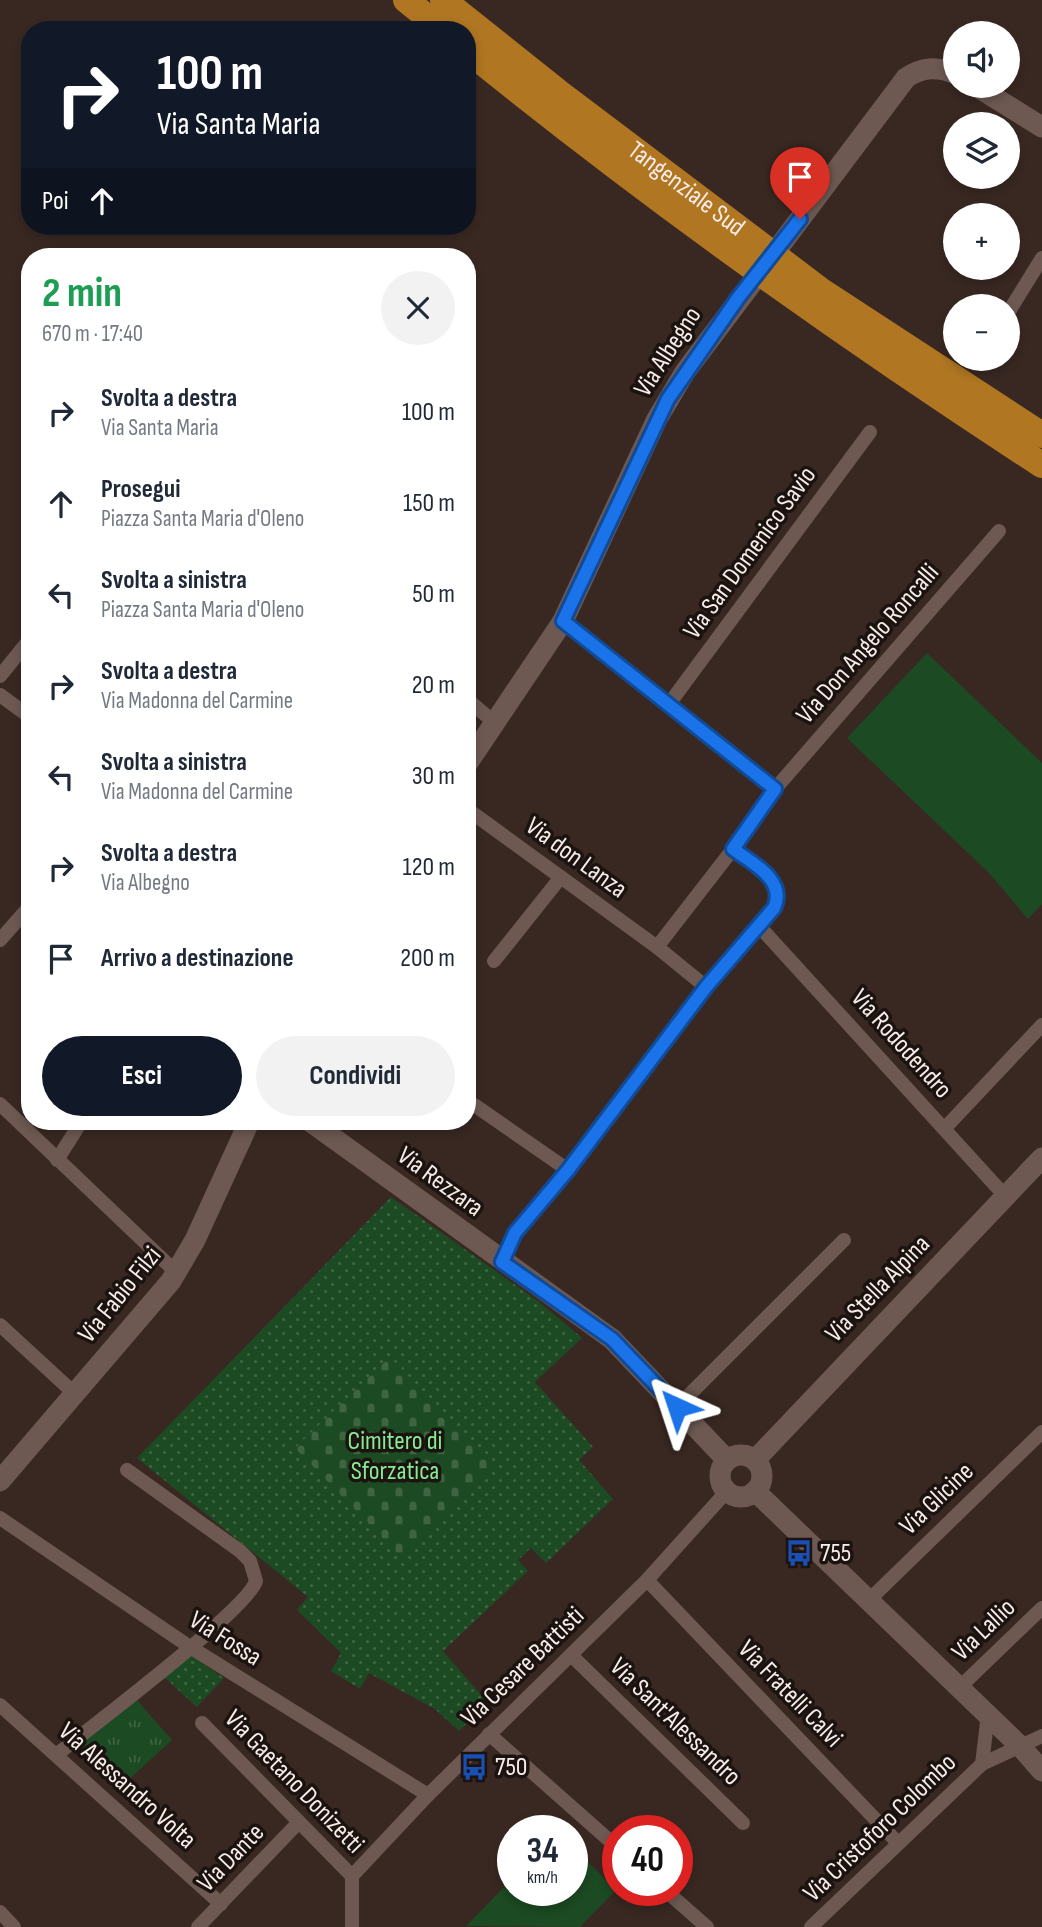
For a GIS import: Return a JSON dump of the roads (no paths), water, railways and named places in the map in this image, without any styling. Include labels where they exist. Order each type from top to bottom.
[{"type":"highway","points":[[406,0],[432,21]]},
{"type":"highway","name":"Tangenziale Sud","points":[[443,0],[459,21]]},
{"type":"highway","points":[[451,0],[463,21]]},
{"type":"highway","name":"Tangenziale Sud","points":[[476,41],[823,292],[1042,435]]},
{"type":"highway","name":"Tangenziale Sud","points":[[476,42],[660,202],[933,394],[1042,465]]},
{"type":"street","name":"Via Albegno","points":[[476,752],[563,621],[662,411],[689,365],[906,78],[917,71],[932,68],[943,71]]},
{"type":"street","points":[[995,98],[1042,127]]},
{"type":"street","points":[[1020,294],[1042,258]]},
{"type":"street","name":"Via San Domenico Savio","points":[[669,704],[870,432]]},
{"type":"street","name":"Via Don Angelo Roncalli","points":[[657,947],[733,849],[775,789],[999,531]]},
{"type":"street","points":[[563,621],[775,789]]},
{"type":"street","points":[[0,676],[21,650]]},
{"type":"street","points":[[0,695],[21,710]]},
{"type":"street","points":[[476,707],[496,724]]},
{"type":"street","name":"Via don Lanza","points":[[476,816],[657,947],[706,987]]},
{"type":"street","points":[[502,1262],[515,1233],[568,1170],[706,987],[774,908],[777,890],[770,878],[733,849]]},
{"type":"street","points":[[494,961],[561,877]]},
{"type":"street","points":[[0,940],[21,916]]},
{"type":"street","name":"Via Rododendro","points":[[759,926],[1006,1197]]},
{"type":"street","points":[[945,1128],[1042,1025]]},
{"type":"street","points":[[0,1104],[21,1125]]},
{"type":"street","points":[[476,1106],[568,1170]]},
{"type":"street","points":[[26,1130],[177,1273]]},
{"type":"street","points":[[57,1160],[76,1130]]},
{"type":"street","name":"Via Fabio Filzi","points":[[0,1481],[177,1273],[198,1234],[245,1130]]},
{"type":"street","name":"Via Rezzara","points":[[322,1130],[612,1339],[727,1460]]},
{"type":"street","name":"Via Stella Alpina","points":[[755,1460],[1042,1158]]},
{"type":"street","points":[[677,1407],[844,1240]]},
{"type":"street","points":[[0,1325],[75,1394]]},
{"type":"street","name":"Via Glicine","points":[[867,1602],[1042,1432]]},
{"type":"street","points":[[742,1454],[755,1460],[762,1478],[755,1491],[740,1497],[727,1491],[720,1473],[727,1460],[742,1454]]},
{"type":"street","points":[[57,1755],[190,1647],[255,1586],[250,1561],[235,1546],[127,1470]]},
{"type":"street","name":"Via Cesare Battisti","points":[[352,1876],[428,1795],[647,1580],[727,1491]]},
{"type":"street","points":[[755,1491],[867,1602],[988,1714],[1042,1771]]},
{"type":"street","name":"Via Fossa","points":[[0,1518],[190,1647],[428,1795]]},
{"type":"street","name":"Via Fratelli Calvi","points":[[647,1580],[898,1843]]},
{"type":"street","name":"Via Lallio","points":[[959,1688],[1042,1608]]},
{"type":"street","name":"Via Sant'Alessandro","points":[[572,1656],[743,1823]]},
{"type":"street","name":"Via Alessandro Volta","points":[[0,1705],[220,1904]]},
{"type":"street","name":"Via Cristoforo Colombo","points":[[982,1764],[988,1714]]},
{"type":"street","name":"Via Gaetano Donizetti","points":[[202,1723],[352,1876]]},
{"type":"street","points":[[489,1734],[602,1834]]},
{"type":"street","name":"Via Cristoforo Colombo","points":[[818,1925],[898,1843],[982,1764],[1042,1736]]},
{"type":"street","name":"Via Dante","points":[[198,1927],[299,1822]]},
{"type":"street","points":[[352,1876],[352,1927]]},
{"type":"street","points":[[683,1906],[707,1927]]},
{"type":"street","points":[[0,1912],[14,1927]]},
{"type":"place","name":"755","points":[[799,1553]]},
{"type":"place","name":"750","points":[[474,1767]]},
{"type":"park label","name":"Cimitero di Sforzatica","points":[[395,1456]]}]
